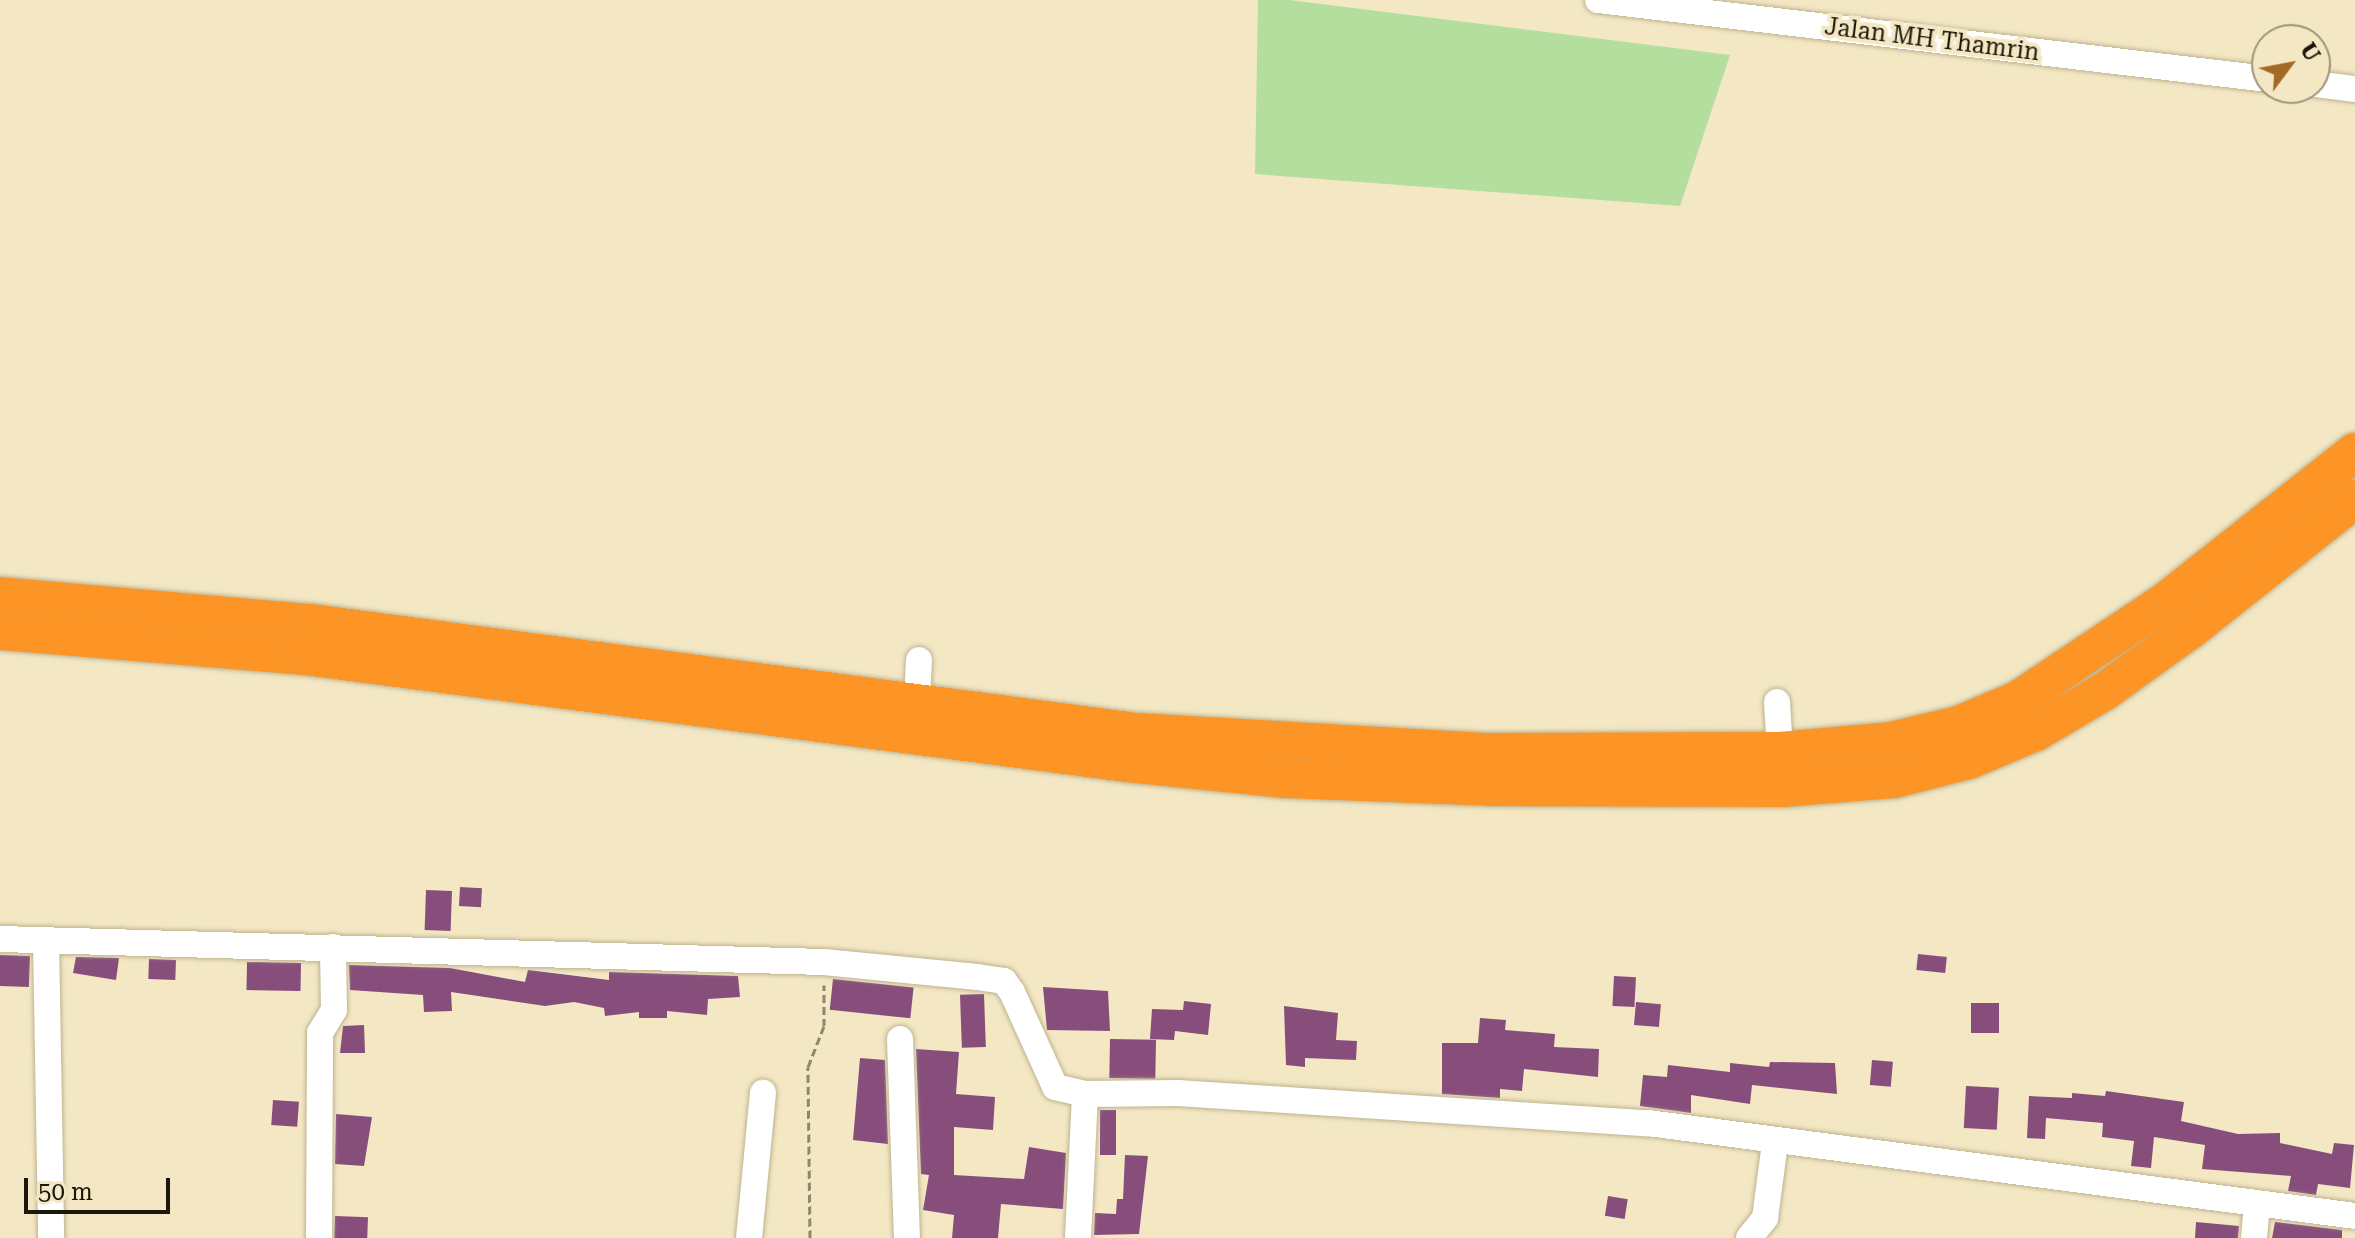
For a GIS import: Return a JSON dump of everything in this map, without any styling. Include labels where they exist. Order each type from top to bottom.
[{"type":"highway","points":[[1781,769],[1959,725],[2018,700],[2165,602],[2355,452]]},
{"type":"highway","points":[[0,596],[311,623],[1285,779],[1490,787],[1781,769],[1894,779],[1969,760],[2036,732],[2178,639],[2355,499]]},
{"type":"highway","points":[[0,631],[305,656],[916,720]]},
{"type":"street","name":"Jalan MH Thamrin","points":[[1598,0],[2251,77]]},
{"type":"street","points":[[2331,86],[2355,89]]},
{"type":"street","points":[[916,720],[919,660]]},
{"type":"street","points":[[1777,702],[1781,769]]},
{"type":"street","points":[[0,939],[824,962],[1004,981],[1055,1087],[1085,1094],[1179,1093],[1648,1123],[1775,1143],[2355,1216]]},
{"type":"street","points":[[46,940],[51,1238]]},
{"type":"street","points":[[319,1238],[320,1033],[334,1010],[333,947]]},
{"type":"street","points":[[900,1039],[907,1238]]},
{"type":"street","points":[[749,1238],[763,1093]]},
{"type":"street","points":[[1078,1238],[1085,1094]]},
{"type":"street","points":[[1762,1231],[1775,1143]]},
{"type":"street","points":[[2254,1238],[2257,1205]]},
{"type":"path","points":[[810,1238],[808,1067],[824,1026],[824,962]]},
{"type":"green space","points":[[1258,0],[1289,0],[1730,55],[1680,206],[1255,174]]},
{"type":"building","points":[[460,887],[482,888],[481,907],[459,906]]},
{"type":"building","points":[[426,890],[452,891],[451,931],[425,930]]},
{"type":"building","points":[[1918,954],[1947,957],[1945,973],[1916,970]]},
{"type":"building","points":[[0,955],[30,956],[29,987],[0,986]]},
{"type":"building","points":[[76,957],[119,958],[116,980],[73,973]]},
{"type":"building","points":[[149,959],[176,960],[175,980],[148,979]]},
{"type":"building","points":[[247,962],[301,963],[301,991],[247,990]]},
{"type":"building","points":[[349,965],[450,968],[525,982],[528,970],[609,980],[609,972],[738,976],[740,997],[708,999],[707,1015],[667,1011],[667,1018],[639,1018],[639,1012],[605,1016],[604,1008],[574,1002],[545,1006],[451,992],[452,1011],[424,1012],[423,995],[350,990]]},
{"type":"building","points":[[1614,976],[1636,977],[1634,1007],[1612,1006]]},
{"type":"building","points":[[833,979],[914,987],[910,1018],[830,1010]]},
{"type":"building","points":[[1043,987],[1108,991],[1110,1031],[1047,1030]]},
{"type":"building","points":[[984,994],[986,1047],[962,1048],[960,995]]},
{"type":"building","points":[[1184,1001],[1211,1004],[1208,1035],[1175,1031],[1174,1040],[1150,1039],[1152,1009],[1183,1010]]},
{"type":"building","points":[[1636,1002],[1661,1004],[1659,1027],[1634,1025]]},
{"type":"building","points":[[1971,1003],[1999,1003],[1999,1033],[1971,1033]]},
{"type":"building","points":[[1284,1006],[1338,1013],[1336,1040],[1357,1041],[1356,1060],[1305,1058],[1305,1067],[1286,1065]]},
{"type":"building","points":[[1480,1018],[1506,1020],[1505,1030],[1555,1034],[1554,1047],[1599,1049],[1598,1077],[1524,1069],[1522,1091],[1500,1089],[1500,1098],[1442,1094],[1442,1043],[1478,1043]]},
{"type":"building","points":[[364,1025],[365,1053],[340,1053],[343,1026]]},
{"type":"building","points":[[1110,1039],[1156,1040],[1155,1079],[1109,1078]]},
{"type":"building","points":[[916,1049],[959,1052],[956,1094],[995,1097],[993,1130],[954,1127],[954,1175],[1024,1179],[1029,1147],[1066,1153],[1063,1209],[1001,1204],[998,1238],[952,1238],[954,1215],[923,1210],[929,1175],[921,1174]]},
{"type":"building","points":[[860,1058],[885,1060],[888,1144],[853,1140]]},
{"type":"building","points":[[1872,1060],[1893,1062],[1891,1087],[1870,1085]]},
{"type":"building","points":[[1770,1062],[1835,1063],[1837,1094],[1752,1085],[1750,1104],[1691,1095],[1691,1113],[1640,1106],[1643,1075],[1667,1077],[1668,1065],[1730,1072],[1730,1063],[1769,1067]]},
{"type":"building","points":[[1966,1086],[1999,1088],[1997,1130],[1964,1128]]},
{"type":"building","points":[[2106,1091],[2184,1102],[2181,1121],[2238,1134],[2280,1133],[2280,1143],[2332,1154],[2334,1143],[2354,1145],[2350,1188],[2318,1184],[2316,1195],[2288,1191],[2291,1176],[2202,1169],[2205,1145],[2154,1137],[2151,1168],[2131,1166],[2134,1141],[2102,1137],[2103,1123],[2046,1118],[2045,1139],[2027,1138],[2029,1096],[2072,1098],[2072,1093],[2105,1096]]},
{"type":"building","points":[[273,1100],[299,1102],[297,1127],[271,1125]]},
{"type":"building","points":[[1100,1110],[1116,1110],[1116,1155],[1100,1155]]},
{"type":"building","points":[[336,1114],[372,1117],[364,1166],[335,1164]]},
{"type":"building","points":[[1125,1155],[1148,1156],[1139,1234],[1094,1235],[1095,1213],[1116,1214],[1117,1199],[1123,1199]]},
{"type":"building","points":[[1608,1196],[1628,1199],[1625,1219],[1605,1216]]},
{"type":"building","points":[[335,1216],[368,1217],[367,1238],[334,1238]]},
{"type":"building","points":[[2196,1222],[2239,1226],[2238,1238],[2195,1238]]},
{"type":"building","points":[[2275,1222],[2342,1230],[2342,1238],[2272,1238]]}]
